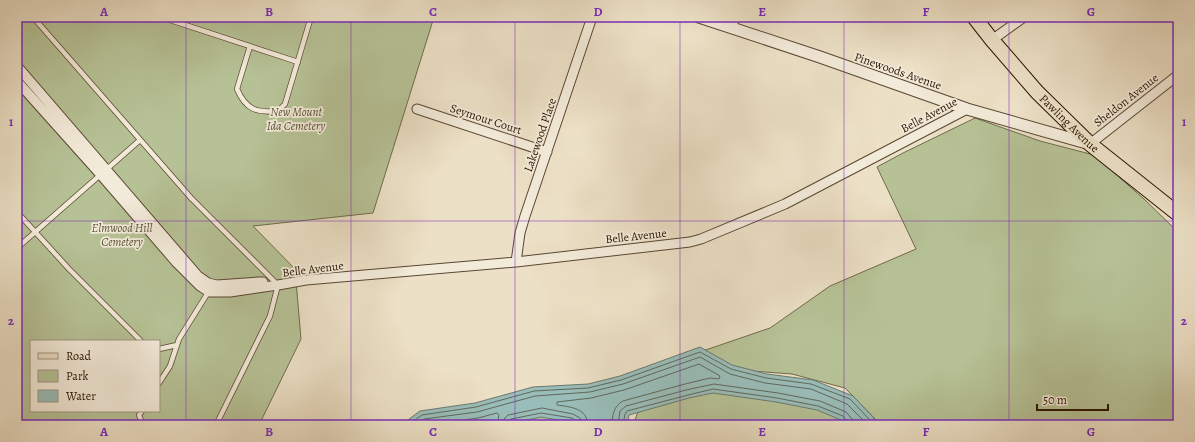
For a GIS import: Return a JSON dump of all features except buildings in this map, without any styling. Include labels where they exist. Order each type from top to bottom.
[{"type":"main road","name":"Pawling Avenue","points":[[974,17],[1037,92],[1090,144],[1178,214]]},
{"type":"street","name":"Lakewood Place","points":[[516,262],[520,233],[525,216],[592,17]]},
{"type":"street","name":"Pinewoods Avenue","points":[[700,17],[820,57],[967,109],[1090,144]]},
{"type":"street","points":[[992,40],[1024,17]]},
{"type":"street","points":[[17,66],[104,172]]},
{"type":"street","name":"Sheldon Avenue","points":[[1090,144],[1178,75]]},
{"type":"street","points":[[17,81],[104,172],[208,288]]},
{"type":"street","name":"Seymour Court","points":[[417,109],[547,152]]},
{"type":"street","name":"Belle Avenue","points":[[208,288],[259,282],[278,285],[306,280],[516,262],[690,242],[701,239],[785,204],[967,109]]},
{"type":"lane","points":[[33,17],[191,198],[278,285],[270,316],[216,425]]},
{"type":"lane","points":[[162,17],[298,62]]},
{"type":"lane","points":[[250,46],[237,89],[241,100],[252,109],[266,112],[278,111],[285,104],[311,17]]},
{"type":"lane","points":[[733,28],[738,17]]},
{"type":"lane","points":[[17,248],[140,140]]},
{"type":"lane","points":[[17,212],[69,269],[140,340]]},
{"type":"lane","points":[[160,381],[170,366],[179,339],[208,288]]},
{"type":"lane","points":[[160,349],[177,345]]},
{"type":"lane","points":[[141,412],[139,415],[142,423],[145,425]]},
{"type":"green space","points":[[17,17],[434,17],[373,213],[253,226],[295,269],[301,339],[259,425],[17,425]]},
{"type":"green space","points":[[975,118],[1040,141],[1094,155],[1144,199],[1178,232],[1178,425],[881,425],[845,388],[792,374],[724,369],[650,369],[770,328],[830,286],[916,249],[877,167]]},
{"type":"green space","points":[[695,383],[814,405],[844,420],[847,425],[633,425],[646,391]]},
{"type":"green space","points":[[540,415],[582,425],[489,425]]},
{"type":"water","points":[[700,347],[732,365],[767,374],[813,380],[853,396],[873,417],[876,425],[845,425],[841,420],[817,410],[776,402],[713,393],[689,398],[629,415],[627,425],[575,425],[570,422],[541,417],[503,425],[401,425],[420,411],[475,403],[533,387],[588,384],[620,376]]},
{"type":"park label","name":"New Mount Ida Cemetery","points":[[296,119]]},
{"type":"park label","name":"Elmwood Hill Cemetery","points":[[122,235]]}]
